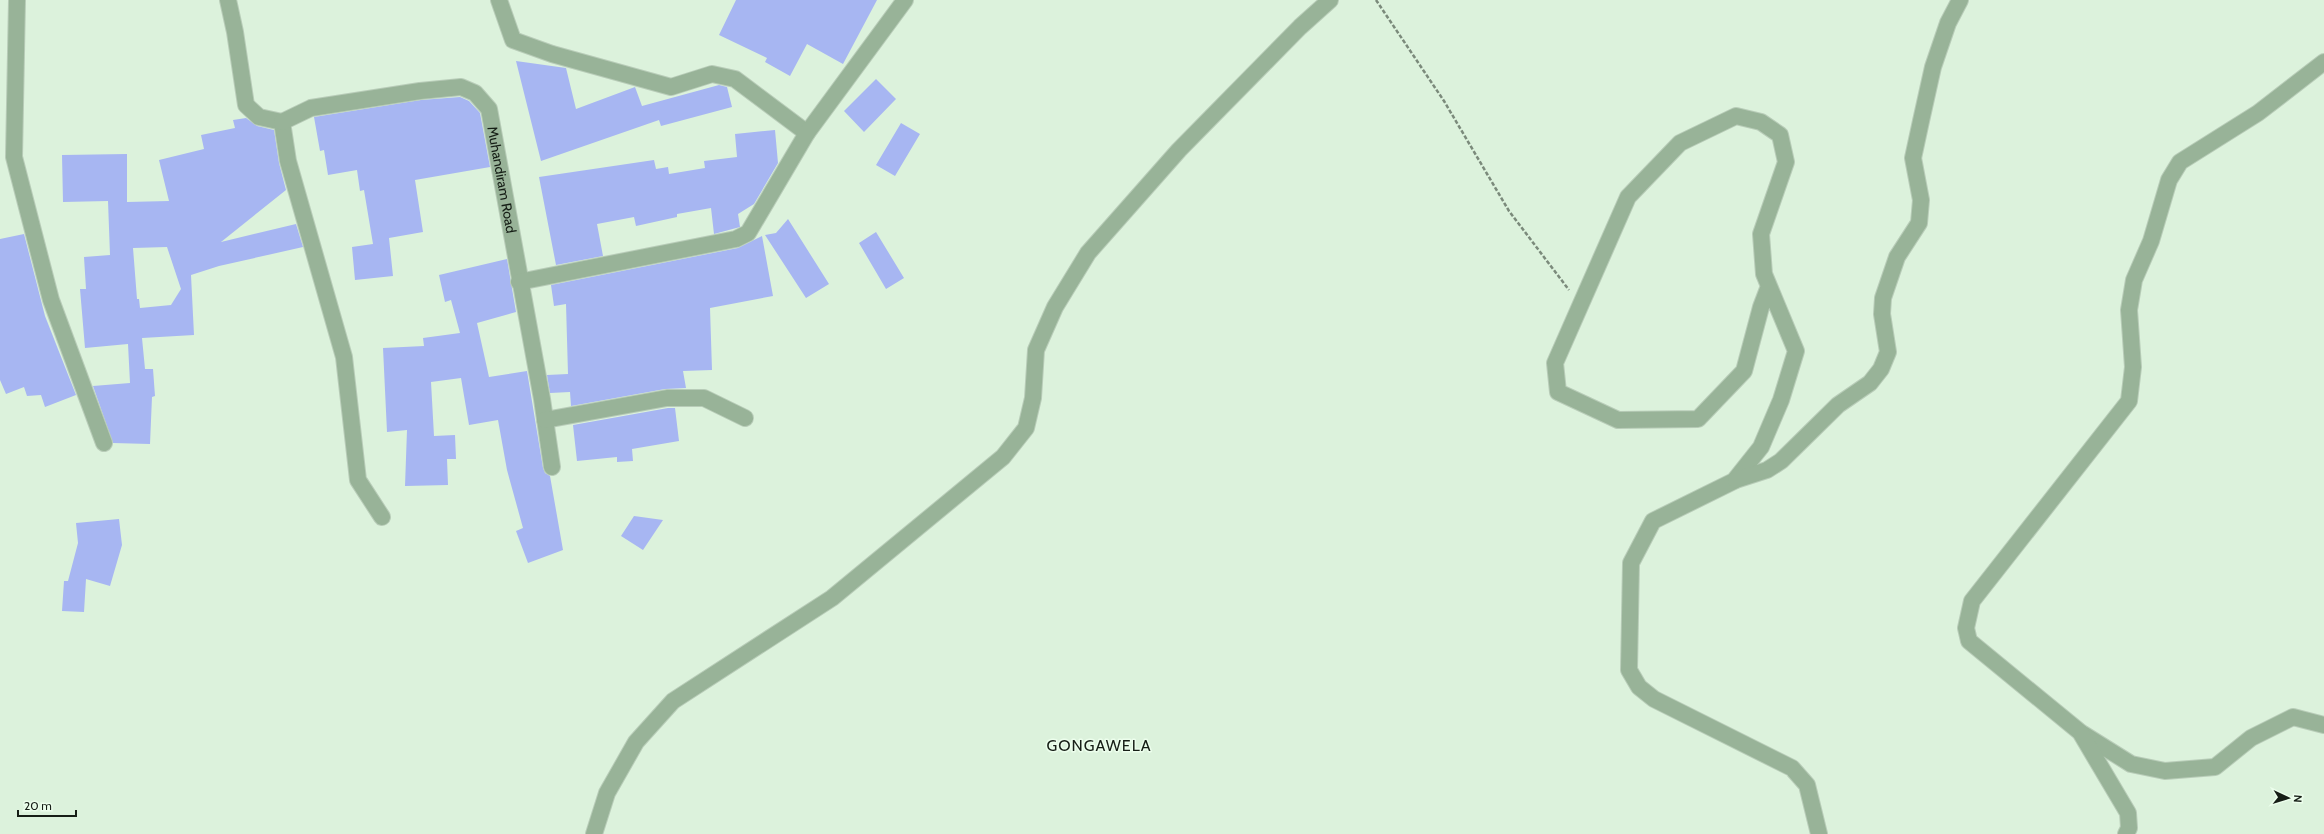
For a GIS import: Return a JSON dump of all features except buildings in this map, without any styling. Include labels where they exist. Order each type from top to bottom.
[{"type":"street","points":[[17,0],[14,157],[51,300],[104,443]]},
{"type":"street","points":[[228,0],[235,32],[246,106],[258,117],[282,122],[288,161],[344,357],[358,480],[382,517]]},
{"type":"street","points":[[500,0],[513,40],[552,54],[671,87],[712,74],[735,79],[807,133]]},
{"type":"street","points":[[519,282],[736,239],[748,233],[807,133],[905,0]]},
{"type":"street","points":[[594,834],[607,793],[636,742],[673,701],[832,598],[1003,457],[1026,428],[1033,398],[1036,350],[1056,306],[1088,253],[1179,150],[1300,27],[1330,0]]},
{"type":"street","points":[[1820,834],[1807,786],[1792,768],[1654,698],[1639,687],[1629,670],[1631,563],[1652,521],[1734,481],[1768,470],[1781,461],[1838,406],[1870,383],[1881,369],[1888,352],[1882,314],[1883,298],[1897,257],[1919,223],[1921,200],[1919,180],[1913,158],[1914,150],[1933,67],[1948,23],[1960,0]]},
{"type":"street","points":[[2324,62],[2258,113],[2180,162],[2169,180],[2151,241],[2134,280],[2129,310],[2133,367],[2129,401],[1972,601],[1966,628],[1969,641],[2080,732],[2130,764],[2165,771],[2215,767],[2251,738],[2293,717],[2324,725]]},
{"type":"street","name":"Muhandiram Road","points":[[282,122],[311,108],[420,91],[461,87],[475,93],[489,109],[545,420],[552,467]]},
{"type":"street","points":[[1734,481],[1761,447],[1781,400],[1796,351],[1769,286],[1764,274],[1761,234],[1786,162],[1780,135],[1761,122],[1736,116],[1680,143],[1628,197],[1554,363],[1558,392],[1618,420],[1698,419],[1744,371],[1761,307],[1769,286]]},
{"type":"street","points":[[545,420],[667,398],[704,398],[745,418]]},
{"type":"street","points":[[2080,732],[2128,813],[2129,828],[2126,834]]},
{"type":"path","points":[[1376,0],[1444,101],[1509,211],[1569,290]]},
{"type":"district","name":"GONGAWELA","points":[[1099,745]]}]
